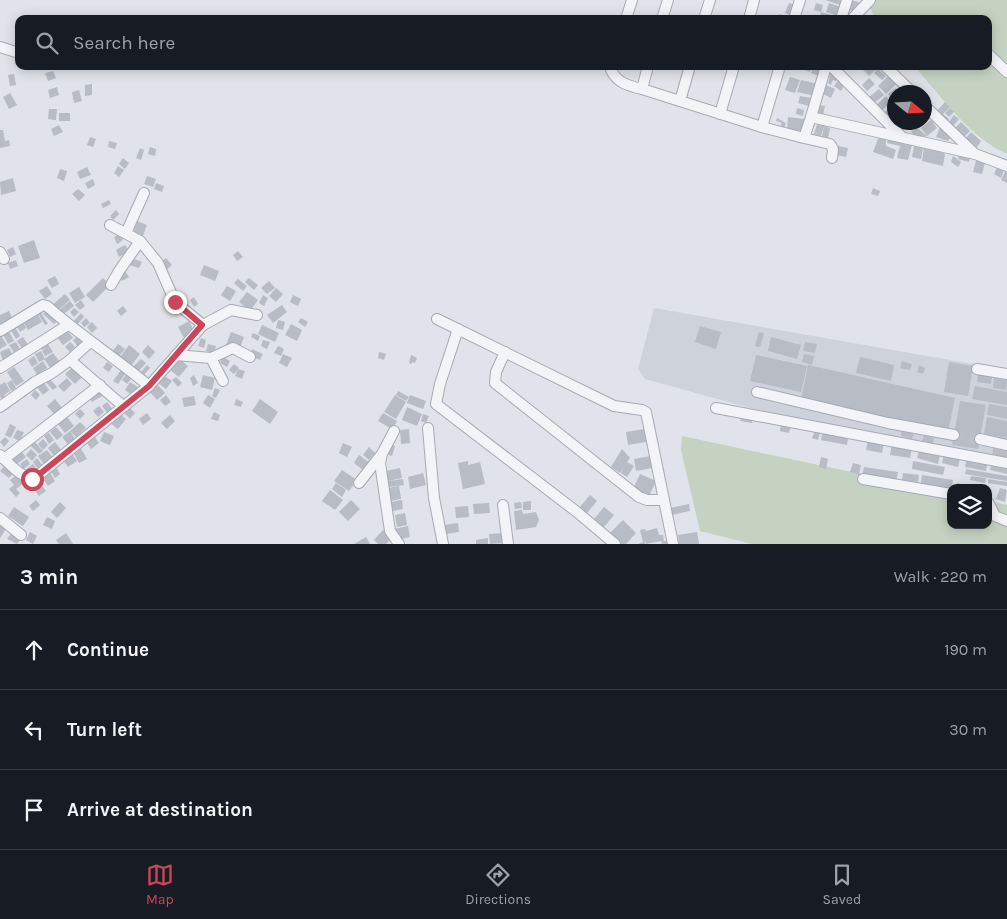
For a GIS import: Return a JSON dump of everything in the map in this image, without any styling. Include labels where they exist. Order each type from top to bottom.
[{"type":"street","points":[[627,15],[632,0]]},
{"type":"street","points":[[663,15],[668,0]]},
{"type":"street","points":[[705,15],[710,0]]},
{"type":"street","points":[[750,15],[754,0]]},
{"type":"street","points":[[795,15],[800,0]]},
{"type":"street","points":[[842,15],[847,0]]},
{"type":"street","points":[[856,15],[870,0]]},
{"type":"street","points":[[0,46],[15,52]]},
{"type":"street","points":[[992,58],[1007,72]]},
{"type":"street","points":[[611,70],[615,78],[628,86],[762,127],[830,144],[833,149],[832,158]]},
{"type":"street","points":[[642,90],[647,70]]},
{"type":"street","points":[[680,101],[689,70]]},
{"type":"street","points":[[720,114],[733,70]]},
{"type":"street","points":[[762,127],[779,70]]},
{"type":"street","points":[[804,138],[825,70]]},
{"type":"street","points":[[835,70],[901,136]]},
{"type":"street","points":[[889,70],[905,85]]},
{"type":"street","points":[[932,113],[974,154]]},
{"type":"street","points":[[811,117],[974,154],[1007,166]]},
{"type":"street","points":[[126,233],[144,193]]},
{"type":"street","points":[[110,225],[140,241],[158,263],[175,302],[202,325]]},
{"type":"street","points":[[111,285],[140,241]]},
{"type":"street","points":[[0,330],[43,305],[47,306],[68,325],[121,362],[149,386]]},
{"type":"street","points":[[100,385],[2,457],[26,477],[32,479],[36,477],[149,386],[202,325],[231,310],[257,315]]},
{"type":"street","points":[[437,319],[614,406],[646,412],[673,544]]},
{"type":"street","points":[[0,368],[68,325]]},
{"type":"street","points":[[458,329],[440,384],[436,404],[616,544]]},
{"type":"street","points":[[0,406],[52,373],[90,342]]},
{"type":"street","points":[[176,356],[211,358],[233,348],[250,357]]},
{"type":"street","points":[[505,352],[496,372],[495,383],[503,391],[639,498],[664,500]]},
{"type":"street","points":[[211,358],[223,381]]},
{"type":"street","points":[[70,360],[123,406]]},
{"type":"street","points":[[977,368],[1007,374]]},
{"type":"street","points":[[757,392],[888,423],[954,435]]},
{"type":"street","points":[[716,408],[1007,462]]},
{"type":"street","points":[[428,428],[434,498],[443,544]]},
{"type":"street","points":[[359,483],[382,454],[394,431]]},
{"type":"street","points":[[980,439],[1007,445]]},
{"type":"street","points":[[382,454],[380,463],[390,531],[400,544]]},
{"type":"street","points":[[863,479],[947,493]]},
{"type":"street","points":[[503,505],[508,544]]},
{"type":"street","points":[[992,510],[995,516],[1007,521]]},
{"type":"street","points":[[0,518],[21,535]]},
{"type":"shaded area","points":[[654,308],[1007,370],[1007,461],[754,409],[645,379],[638,369]]},
{"type":"green space","points":[[872,0],[1007,0],[1007,154],[993,147],[968,127],[917,70],[992,70],[992,15],[873,15],[868,3]]},
{"type":"green space","points":[[682,436],[947,492],[947,529],[992,529],[992,502],[1007,505],[1007,544],[752,544],[700,531],[681,450]]},
{"type":"building","points":[[825,0],[842,0],[840,5]]},
{"type":"building","points":[[851,0],[858,2],[862,6],[857,12],[848,10]]},
{"type":"building","points":[[789,3],[795,5],[792,15],[785,13]]},
{"type":"building","points":[[816,3],[823,5],[821,12],[814,10]]},
{"type":"building","points":[[829,3],[841,7],[838,15],[826,12]]},
{"type":"building","points":[[821,12],[831,15],[820,15]]},
{"type":"building","points":[[812,70],[821,70],[819,76],[811,73]]},
{"type":"building","points":[[863,70],[876,70],[869,76]]},
{"type":"building","points":[[879,70],[886,76],[882,80],[874,73]]},
{"type":"building","points":[[53,71],[56,78],[48,81],[45,73]]},
{"type":"building","points":[[831,72],[838,78],[836,81],[833,80],[831,85],[828,83]]},
{"type":"building","points":[[14,74],[16,85],[10,86],[8,75]]},
{"type":"building","points":[[888,76],[896,84],[887,85],[886,94],[878,86]]},
{"type":"building","points":[[790,77],[800,80],[795,93],[785,90]]},
{"type":"building","points":[[869,78],[875,84],[867,91],[862,85]]},
{"type":"building","points":[[801,80],[818,84],[815,96],[797,92]]},
{"type":"building","points":[[838,80],[845,84],[841,91],[834,86]]},
{"type":"building","points":[[92,84],[92,95],[85,96],[85,85]]},
{"type":"building","points":[[826,85],[835,89],[831,98],[821,93]]},
{"type":"building","points":[[57,87],[59,95],[50,98],[48,90]]},
{"type":"building","points":[[879,89],[884,95],[874,103],[869,97]]},
{"type":"building","points":[[79,90],[82,101],[74,103],[72,92]]},
{"type":"building","points":[[10,93],[17,105],[9,109],[3,97]]},
{"type":"building","points":[[800,96],[811,98],[809,106],[798,103]]},
{"type":"building","points":[[886,96],[887,97],[887,106],[879,113],[874,107]]},
{"type":"building","points":[[945,102],[950,107],[943,114],[949,119],[946,123],[935,113]]},
{"type":"building","points":[[817,105],[825,106],[823,116],[815,115]]},
{"type":"building","points":[[797,108],[804,110],[803,116],[796,114]]},
{"type":"building","points":[[950,108],[954,112],[949,117],[945,113]]},
{"type":"building","points":[[49,109],[57,109],[56,120],[48,119]]},
{"type":"building","points":[[59,113],[70,113],[70,121],[59,121]]},
{"type":"building","points":[[954,115],[959,119],[953,126],[948,123]]},
{"type":"building","points":[[788,117],[804,119],[802,132],[787,130]]},
{"type":"building","points":[[777,118],[786,123],[784,128],[780,127],[782,123],[776,121]]},
{"type":"building","points":[[818,121],[825,123],[821,136],[814,134]]},
{"type":"building","points":[[932,121],[937,128],[927,136],[922,130],[932,130]]},
{"type":"building","points":[[961,122],[970,131],[964,137],[955,128]]},
{"type":"building","points":[[59,125],[63,132],[54,136],[51,129]]},
{"type":"building","points":[[824,126],[830,128],[828,138],[822,137]]},
{"type":"building","points":[[940,127],[951,136],[948,141],[936,137]]},
{"type":"building","points":[[0,130],[3,130],[5,141],[9,140],[10,146],[0,148]]},
{"type":"building","points":[[920,130],[927,136],[918,139],[911,132]]},
{"type":"building","points":[[971,132],[981,141],[977,147],[966,138]]},
{"type":"building","points":[[879,136],[886,138],[886,146],[896,150],[893,159],[873,152]]},
{"type":"building","points":[[90,137],[96,139],[93,147],[87,145]]},
{"type":"building","points":[[888,137],[912,145],[908,160],[897,158],[900,146],[887,143]]},
{"type":"building","points":[[109,141],[117,143],[115,149],[108,147]]},
{"type":"building","points":[[838,146],[848,148],[846,157],[836,155]]},
{"type":"building","points":[[914,146],[923,148],[921,159],[912,157]]},
{"type":"building","points":[[150,147],[156,149],[155,156],[148,154]]},
{"type":"building","points":[[924,147],[935,149],[945,154],[943,166],[922,161]]},
{"type":"building","points":[[140,148],[144,150],[141,160],[136,158]]},
{"type":"building","points":[[959,153],[970,156],[969,162],[958,159]]},
{"type":"building","points":[[953,156],[961,162],[958,167],[951,162]]},
{"type":"building","points":[[977,157],[986,159],[982,174],[973,172]]},
{"type":"building","points":[[123,158],[129,163],[125,169],[119,164]]},
{"type":"building","points":[[998,165],[1005,168],[1001,178],[994,174]]},
{"type":"building","points":[[118,166],[124,170],[119,177],[114,173]]},
{"type":"building","points":[[87,167],[91,175],[80,179],[77,172]]},
{"type":"building","points":[[1007,168],[1007,183],[1001,180]]},
{"type":"building","points":[[60,169],[67,171],[64,181],[57,178]]},
{"type":"building","points":[[147,176],[156,179],[153,187],[144,184]]},
{"type":"building","points":[[13,178],[16,191],[1,195],[0,182]]},
{"type":"building","points":[[93,179],[95,185],[88,189],[85,183]]},
{"type":"building","points":[[156,183],[164,186],[162,192],[154,189]]},
{"type":"building","points":[[873,188],[880,191],[878,196],[871,194]]},
{"type":"building","points":[[78,189],[85,195],[79,201],[72,194]]},
{"type":"building","points":[[109,200],[111,204],[103,208],[101,204]]},
{"type":"building","points":[[116,210],[119,214],[113,220],[110,216]]},
{"type":"building","points":[[137,221],[147,225],[142,238],[133,235]]},
{"type":"building","points":[[120,234],[123,240],[117,244],[114,237]]},
{"type":"building","points":[[34,240],[40,258],[24,263],[18,246]]},
{"type":"building","points":[[125,245],[129,251],[119,257],[116,250]]},
{"type":"building","points":[[13,247],[16,254],[10,257],[7,250]]},
{"type":"building","points":[[238,251],[243,257],[237,261],[233,255]]},
{"type":"building","points":[[132,258],[142,262],[139,268],[129,265]]},
{"type":"building","points":[[166,258],[172,265],[166,270],[160,263]]},
{"type":"building","points":[[16,260],[18,266],[10,269],[8,263]]},
{"type":"building","points":[[204,265],[219,271],[215,281],[200,275]]},
{"type":"building","points":[[125,271],[129,277],[122,281],[118,274]]},
{"type":"building","points":[[55,276],[59,284],[52,288],[47,280]]},
{"type":"building","points":[[103,278],[110,285],[93,302],[86,295]]},
{"type":"building","points":[[249,278],[258,285],[254,290],[245,282]]},
{"type":"building","points":[[238,279],[247,286],[243,291],[234,283]]},
{"type":"building","points":[[269,281],[275,288],[267,294],[261,288]]},
{"type":"building","points":[[47,286],[52,294],[45,299],[39,291]]},
{"type":"building","points":[[227,286],[236,291],[230,301],[221,295]]},
{"type":"building","points":[[79,287],[85,297],[75,303],[69,293]]},
{"type":"building","points":[[276,288],[283,294],[276,302],[269,296]]},
{"type":"building","points":[[247,292],[258,300],[250,311],[239,302]]},
{"type":"building","points":[[65,294],[70,300],[56,312],[51,306]]},
{"type":"building","points":[[263,295],[268,298],[264,306],[259,303]]},
{"type":"building","points":[[293,295],[301,299],[298,306],[290,302]]},
{"type":"building","points":[[194,297],[198,304],[194,307],[190,300]]},
{"type":"building","points":[[81,300],[85,306],[80,310],[75,305]]},
{"type":"building","points":[[70,301],[74,306],[61,316],[58,311]]},
{"type":"building","points":[[282,305],[287,312],[273,323],[267,315]]},
{"type":"building","points":[[123,306],[127,311],[121,316],[117,311]]},
{"type":"building","points":[[48,308],[59,319],[54,324],[43,314]]},
{"type":"building","points":[[74,308],[79,312],[74,317],[70,312]]},
{"type":"building","points":[[9,311],[12,318],[0,324],[0,315]]},
{"type":"building","points":[[36,311],[42,322],[28,330],[22,319]]},
{"type":"building","points":[[40,311],[48,324],[45,325],[37,312]]},
{"type":"building","points":[[81,313],[84,317],[76,326],[72,323]]},
{"type":"building","points":[[86,318],[90,323],[84,327],[81,323]]},
{"type":"building","points":[[301,318],[308,322],[305,327],[298,322]]},
{"type":"building","points":[[22,320],[26,328],[20,332],[15,323]]},
{"type":"building","points":[[278,320],[285,322],[283,330],[276,328]]},
{"type":"building","points":[[189,321],[195,333],[184,338],[178,327]]},
{"type":"building","points":[[92,322],[97,328],[92,333],[87,327]]},
{"type":"building","points":[[291,324],[302,330],[297,341],[285,335]]},
{"type":"building","points":[[14,325],[20,336],[16,339],[9,327]]},
{"type":"building","points":[[262,325],[279,333],[275,342],[258,334]]},
{"type":"building","points":[[700,326],[721,332],[716,349],[695,342]]},
{"type":"building","points":[[66,329],[73,338],[63,345],[56,336]]},
{"type":"building","points":[[9,332],[14,341],[8,344],[3,334]]},
{"type":"building","points":[[231,332],[244,337],[239,350],[226,345]]},
{"type":"building","points":[[759,332],[764,333],[760,347],[755,346]]},
{"type":"building","points":[[253,333],[260,336],[258,341],[251,337]]},
{"type":"building","points":[[79,336],[84,342],[78,347],[73,340]]},
{"type":"building","points":[[0,337],[7,345],[0,349]]},
{"type":"building","points":[[23,337],[29,346],[23,350],[17,341]]},
{"type":"building","points":[[771,337],[801,345],[797,359],[768,351]]},
{"type":"building","points":[[201,338],[206,340],[204,348],[198,346]]},
{"type":"building","points":[[263,340],[270,342],[267,349],[261,346]]},
{"type":"building","points":[[46,341],[53,352],[45,356],[42,351],[46,348],[42,350],[39,346]]},
{"type":"building","points":[[16,342],[21,351],[15,354],[9,345]]},
{"type":"building","points":[[70,342],[75,347],[70,352],[65,347]]},
{"type":"building","points":[[805,342],[817,344],[815,353],[803,351]]},
{"type":"building","points":[[118,344],[125,349],[118,357],[112,352]]},
{"type":"building","points":[[208,344],[216,346],[214,353],[206,351]]},
{"type":"building","points":[[129,345],[140,354],[131,366],[120,357]]},
{"type":"building","points":[[148,345],[155,352],[149,359],[142,352]]},
{"type":"building","points":[[278,346],[284,349],[281,356],[274,353]]},
{"type":"building","points":[[9,348],[13,355],[3,361],[0,352]]},
{"type":"building","points":[[252,349],[263,354],[260,360],[250,356]]},
{"type":"building","points":[[41,351],[45,359],[39,362],[35,354]]},
{"type":"building","points":[[379,352],[386,354],[384,360],[378,358]]},
{"type":"building","points":[[53,353],[60,362],[51,369],[44,359]]},
{"type":"building","points":[[283,354],[292,358],[287,367],[279,363]]},
{"type":"building","points":[[804,354],[814,356],[812,365],[802,362]]},
{"type":"building","points":[[411,355],[417,358],[415,363],[412,362],[412,364],[409,363]]},
{"type":"building","points":[[756,355],[807,366],[801,392],[750,381]]},
{"type":"building","points":[[34,356],[38,363],[32,367],[28,360]]},
{"type":"building","points":[[223,357],[230,361],[227,367],[220,363]]},
{"type":"building","points":[[860,357],[894,365],[891,381],[856,373]]},
{"type":"building","points":[[141,359],[146,363],[137,373],[132,368]]},
{"type":"building","points":[[179,359],[188,366],[179,377],[170,370]]},
{"type":"building","points":[[43,361],[47,368],[37,375],[33,368]]},
{"type":"building","points":[[902,361],[912,364],[910,370],[900,368]]},
{"type":"building","points":[[107,362],[113,366],[109,372],[103,368]]},
{"type":"building","points":[[949,362],[973,366],[968,396],[944,392]]},
{"type":"building","points":[[234,364],[239,368],[234,374],[229,370]]},
{"type":"building","points":[[147,365],[150,368],[141,378],[138,375]]},
{"type":"building","points":[[808,365],[955,398],[948,432],[801,400]]},
{"type":"building","points":[[919,365],[925,368],[923,374],[917,372]]},
{"type":"building","points":[[14,367],[24,381],[16,386],[7,372]]},
{"type":"building","points":[[73,367],[82,377],[75,384],[65,374]]},
{"type":"building","points":[[238,369],[245,371],[242,379],[235,376]]},
{"type":"building","points":[[121,370],[125,374],[118,384],[113,381]]},
{"type":"building","points":[[128,372],[133,376],[127,384],[122,380]]},
{"type":"building","points":[[978,374],[992,376],[991,384],[977,382]]},
{"type":"building","points":[[163,375],[172,381],[166,389],[157,382]]},
{"type":"building","points":[[194,375],[198,383],[193,386],[190,378]]},
{"type":"building","points":[[203,375],[215,378],[212,390],[200,387]]},
{"type":"building","points":[[176,377],[182,383],[178,387],[172,380]]},
{"type":"building","points":[[49,378],[57,387],[53,390],[45,381]]},
{"type":"building","points":[[67,378],[72,384],[64,392],[58,386]]},
{"type":"building","points":[[994,378],[1007,380],[1006,390],[993,388]]},
{"type":"building","points":[[12,380],[16,388],[11,391],[7,383]]},
{"type":"building","points":[[43,381],[49,390],[43,395],[36,386]]},
{"type":"building","points":[[5,382],[10,391],[4,395],[6,398],[2,400],[0,385]]},
{"type":"building","points":[[130,382],[138,387],[132,395],[125,390]]},
{"type":"building","points":[[155,382],[165,393],[157,400],[147,389]]},
{"type":"building","points":[[975,386],[1007,392],[1007,405],[972,399]]},
{"type":"building","points":[[101,388],[104,395],[92,402],[88,395]]},
{"type":"building","points":[[215,388],[220,390],[216,398],[212,396]]},
{"type":"building","points":[[35,390],[40,395],[36,400],[31,395]]},
{"type":"building","points":[[398,391],[409,397],[406,401],[396,395]]},
{"type":"building","points":[[166,395],[171,402],[165,406],[160,400]]},
{"type":"building","points":[[208,395],[215,399],[210,408],[203,403]]},
{"type":"building","points":[[395,395],[406,402],[396,419],[384,412]]},
{"type":"building","points":[[410,395],[426,401],[423,409],[407,403]]},
{"type":"building","points":[[194,396],[196,405],[184,407],[182,398]]},
{"type":"building","points":[[55,399],[63,409],[55,415],[47,406]]},
{"type":"building","points":[[236,399],[243,402],[241,407],[234,405]]},
{"type":"building","points":[[260,399],[278,412],[270,424],[252,411]]},
{"type":"building","points":[[960,401],[986,405],[978,449],[952,445]]},
{"type":"building","points":[[107,402],[114,411],[109,415],[102,406]]},
{"type":"building","points":[[989,404],[1007,407],[1007,419],[987,415]]},
{"type":"building","points":[[127,405],[135,413],[130,419],[121,410]]},
{"type":"building","points":[[99,406],[104,412],[98,417],[93,411]]},
{"type":"building","points":[[407,407],[422,414],[417,426],[402,420]]},
{"type":"building","points":[[80,409],[85,414],[80,419],[75,414]]},
{"type":"building","points":[[117,412],[126,419],[118,429],[109,422]]},
{"type":"building","points":[[214,412],[220,415],[218,421],[211,419]]},
{"type":"building","points":[[147,413],[151,419],[143,425],[139,419]]},
{"type":"building","points":[[383,413],[397,421],[392,429],[378,421]]},
{"type":"building","points":[[423,414],[429,416],[426,423],[421,421]]},
{"type":"building","points":[[170,415],[175,421],[167,429],[161,423]]},
{"type":"building","points":[[742,415],[753,417],[752,423],[740,421]]},
{"type":"building","points":[[66,416],[74,426],[65,433],[57,423]]},
{"type":"building","points":[[987,417],[1007,421],[1007,438],[984,434]]},
{"type":"building","points":[[80,422],[86,428],[76,437],[70,431]]},
{"type":"building","points":[[781,423],[791,425],[789,433],[780,431]]},
{"type":"building","points":[[10,424],[16,427],[11,438],[5,435]]},
{"type":"building","points":[[56,427],[63,435],[57,440],[50,432]]},
{"type":"building","points":[[409,429],[410,443],[401,444],[400,430]]},
{"type":"building","points":[[644,429],[646,442],[628,445],[626,432]]},
{"type":"building","points":[[823,429],[849,433],[847,445],[821,440]]},
{"type":"building","points":[[17,430],[24,432],[20,441],[13,438]]},
{"type":"building","points":[[902,430],[914,433],[912,439],[901,436]]},
{"type":"building","points":[[70,431],[76,440],[69,446],[62,437]]},
{"type":"building","points":[[815,431],[820,433],[818,440],[812,438]]},
{"type":"building","points":[[104,432],[114,436],[110,445],[100,441]]},
{"type":"building","points":[[49,433],[54,440],[49,444],[44,436]]},
{"type":"building","points":[[93,434],[99,443],[91,449],[85,440]]},
{"type":"building","points":[[924,435],[934,438],[933,443],[922,441]]},
{"type":"building","points":[[5,437],[9,441],[4,447],[0,442]]},
{"type":"building","points":[[43,439],[48,445],[43,450],[38,444]]},
{"type":"building","points":[[868,439],[884,443],[882,453],[866,450]]},
{"type":"building","points":[[34,441],[43,451],[39,454],[30,445]]},
{"type":"building","points":[[55,442],[61,450],[54,456],[48,448]]},
{"type":"building","points":[[343,443],[352,447],[347,457],[339,453]]},
{"type":"building","points":[[389,444],[395,446],[392,456],[386,454]]},
{"type":"building","points":[[892,444],[912,447],[910,458],[890,455]]},
{"type":"building","points":[[994,444],[1007,447],[1007,458],[992,455]]},
{"type":"building","points":[[80,447],[87,459],[79,463],[73,452]]},
{"type":"building","points":[[369,447],[375,453],[369,460],[363,455]]},
{"type":"building","points":[[31,449],[37,455],[32,461],[26,455]]},
{"type":"building","points":[[622,449],[630,458],[627,462],[634,466],[627,477],[621,473],[623,468],[620,473],[611,467]]},
{"type":"building","points":[[47,450],[54,459],[45,466],[38,456]]},
{"type":"building","points":[[21,451],[26,457],[16,465],[11,459]]},
{"type":"building","points":[[919,451],[940,456],[938,464],[917,458]]},
{"type":"building","points":[[72,454],[77,461],[68,467],[63,460]]},
{"type":"building","points":[[944,454],[960,458],[958,467],[942,463]]},
{"type":"building","points":[[359,455],[370,463],[364,471],[354,463]]},
{"type":"building","points":[[650,456],[652,468],[636,471],[634,459]]},
{"type":"building","points":[[967,456],[988,460],[986,471],[965,467]]},
{"type":"building","points":[[821,457],[828,459],[826,469],[819,467]]},
{"type":"building","points":[[37,458],[44,467],[39,470],[33,462]]},
{"type":"building","points":[[27,459],[30,464],[23,469],[20,464]]},
{"type":"building","points":[[468,461],[468,465],[480,462],[485,484],[463,489],[458,463]]},
{"type":"building","points":[[913,461],[945,467],[943,475],[912,469]]},
{"type":"building","points":[[7,463],[16,470],[9,478],[0,471]]},
{"type":"building","points":[[853,463],[861,465],[859,475],[850,472]]},
{"type":"building","points":[[33,464],[37,469],[27,476],[24,471]]},
{"type":"building","points":[[991,465],[1007,468],[1007,474],[990,470]]},
{"type":"building","points":[[55,466],[60,474],[55,478],[49,469]]},
{"type":"building","points":[[864,467],[898,472],[895,486],[861,481]]},
{"type":"building","points":[[400,468],[402,478],[388,481],[386,471]]},
{"type":"building","points":[[966,469],[1007,476],[1007,481],[965,474]]},
{"type":"building","points":[[342,470],[357,480],[349,491],[334,481]]},
{"type":"building","points":[[49,471],[55,481],[48,486],[41,476]]},
{"type":"building","points":[[19,473],[26,481],[16,489],[20,493],[16,497],[9,489],[14,485],[10,480]]},
{"type":"building","points":[[423,473],[426,485],[410,489],[408,477]]},
{"type":"building","points":[[903,473],[919,475],[918,482],[902,480]]},
{"type":"building","points":[[640,474],[656,481],[648,498],[636,492],[634,487]]},
{"type":"building","points":[[922,475],[953,480],[952,484],[947,484],[947,491],[920,488]]},
{"type":"building","points":[[971,476],[986,478],[985,483],[970,480]]},
{"type":"building","points":[[403,479],[404,485],[389,487],[388,481]]},
{"type":"building","points":[[988,479],[1007,482],[1007,486],[988,483]]},
{"type":"building","points":[[39,481],[46,491],[39,496],[32,486]]},
{"type":"building","points":[[336,483],[346,490],[342,497],[332,489]]},
{"type":"building","points":[[399,486],[401,499],[391,501],[388,488]]},
{"type":"building","points":[[1000,488],[1007,490],[1005,502],[996,499]]},
{"type":"building","points":[[330,490],[343,500],[335,510],[322,501]]},
{"type":"building","points":[[590,495],[597,501],[587,513],[580,507]]},
{"type":"building","points":[[36,500],[40,505],[33,511],[29,506]]},
{"type":"building","points":[[351,500],[360,509],[348,521],[339,512]]},
{"type":"building","points":[[402,500],[403,509],[393,511],[391,502]]},
{"type":"building","points":[[531,501],[531,510],[523,510],[523,502]]},
{"type":"building","points":[[60,502],[66,508],[57,518],[51,512]]},
{"type":"building","points":[[521,502],[522,508],[515,509],[514,503]]},
{"type":"building","points":[[489,503],[490,513],[474,514],[473,504]]},
{"type":"building","points":[[689,504],[690,511],[672,515],[670,508]]},
{"type":"building","points":[[468,506],[469,517],[456,518],[455,507]]},
{"type":"building","points":[[14,507],[29,517],[23,526],[8,516]]},
{"type":"building","points":[[604,507],[614,515],[604,527],[594,519]]},
{"type":"building","points":[[522,510],[523,514],[536,512],[539,520],[536,527],[516,530],[514,511]]},
{"type":"building","points":[[405,513],[407,525],[397,527],[395,515]]},
{"type":"building","points":[[47,517],[55,521],[52,529],[43,525]]},
{"type":"building","points":[[0,520],[8,526],[0,538]]},
{"type":"building","points":[[623,520],[636,533],[626,544],[621,544],[610,533]]},
{"type":"building","points":[[458,523],[459,532],[446,534],[444,525]]},
{"type":"building","points":[[408,526],[410,537],[401,539],[400,534],[396,535],[394,529]]},
{"type":"building","points":[[657,528],[659,535],[663,535],[664,541],[667,544],[662,544],[661,541],[646,544],[645,541],[645,544],[638,544],[643,542],[640,530],[645,529],[646,531]]},
{"type":"building","points":[[383,530],[391,539],[386,544],[378,544],[374,540]]},
{"type":"building","points":[[13,531],[22,537],[17,544],[7,539]]},
{"type":"building","points":[[30,532],[37,536],[33,544],[26,540]]},
{"type":"building","points":[[697,532],[699,544],[679,544],[678,535]]},
{"type":"building","points":[[66,533],[73,544],[59,544],[56,540]]},
{"type":"building","points":[[503,533],[504,543],[490,544],[489,534]]},
{"type":"building","points":[[366,537],[370,544],[354,544]]},
{"type":"building","points":[[488,538],[488,544],[476,544],[476,540]]},
{"type":"tunnel","points":[[954,435],[980,439]]},
{"type":"route","points":[[32,479],[149,386],[202,325],[175,302]]}]
